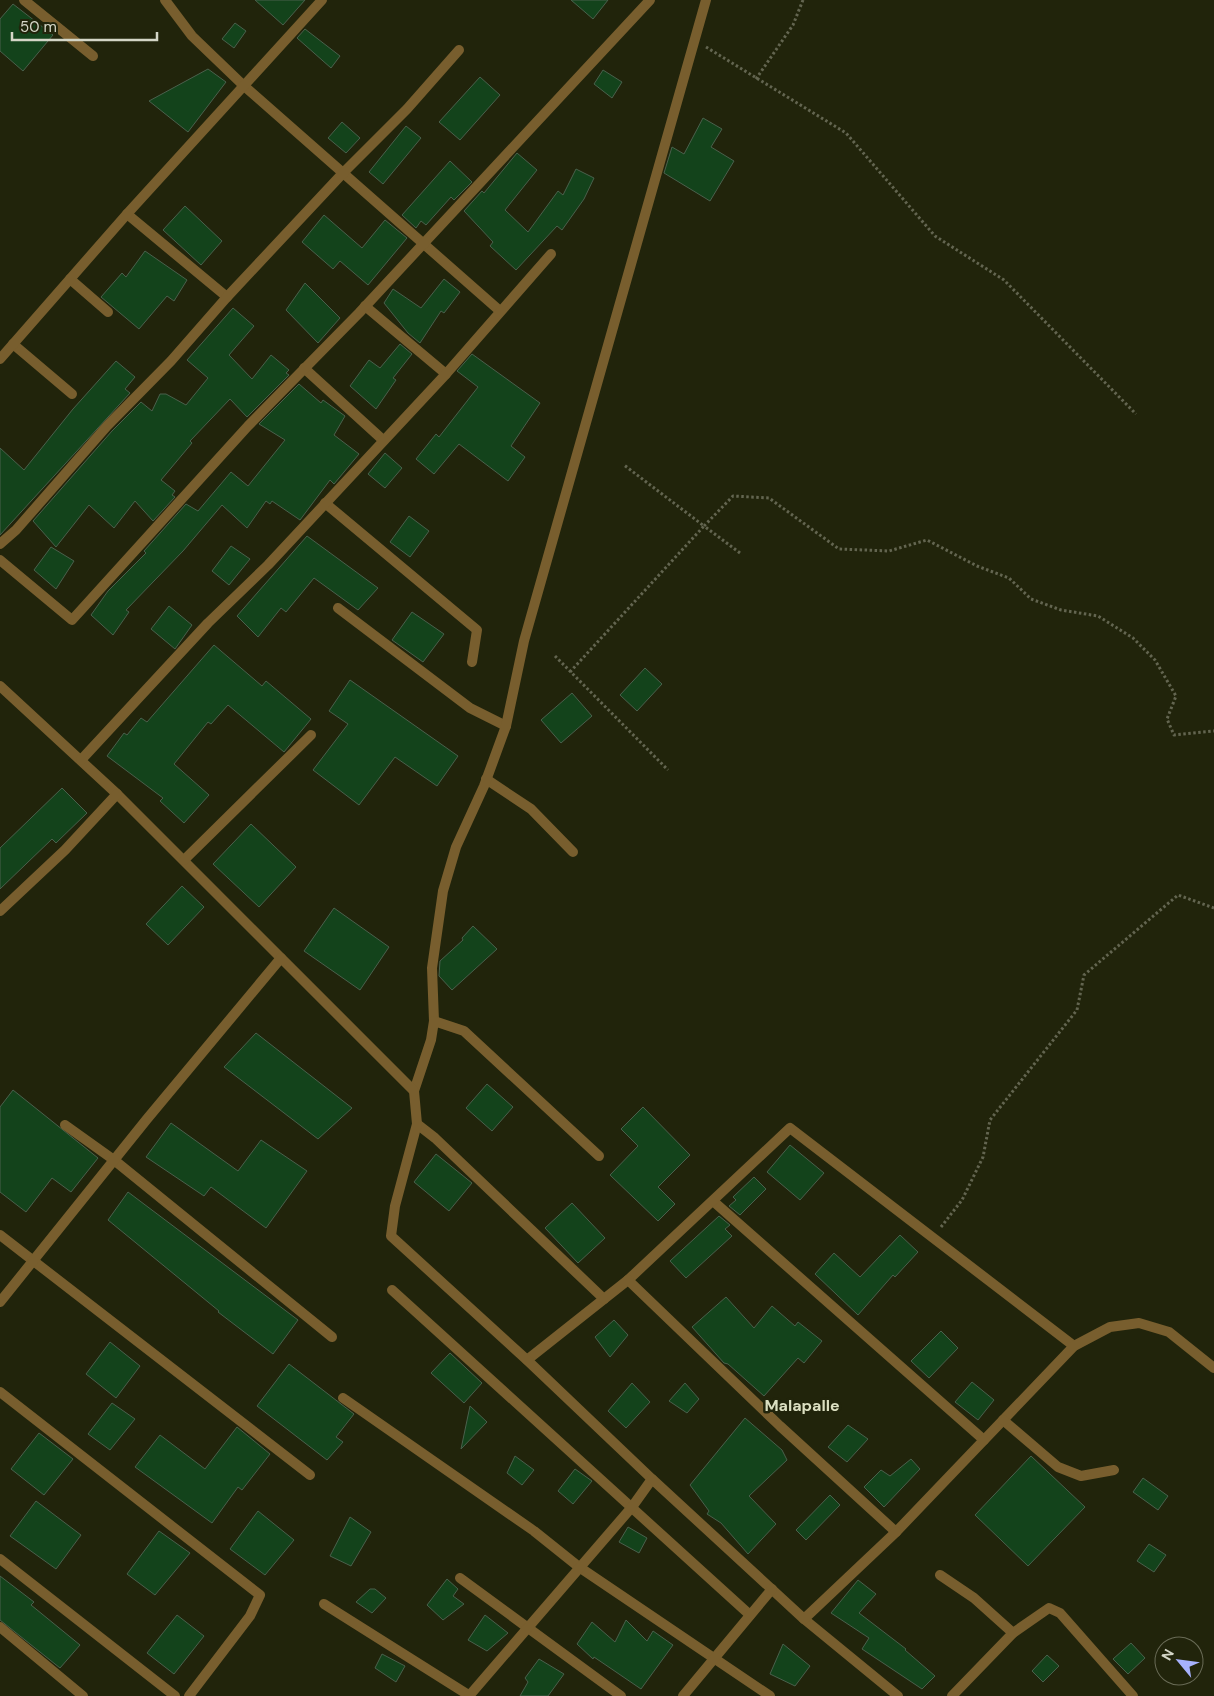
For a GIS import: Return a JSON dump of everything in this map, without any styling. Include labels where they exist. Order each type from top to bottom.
[{"type":"street","points":[[24,0],[93,56]]},
{"type":"street","points":[[165,0],[192,36],[243,85],[500,311]]},
{"type":"street","points":[[0,359],[127,214],[322,0]]},
{"type":"street","points":[[0,560],[72,620],[248,426],[365,306],[650,0]]},
{"type":"street","points":[[706,0],[524,641],[506,726],[486,779],[456,847],[443,891],[432,968],[434,1021],[414,1091],[418,1124],[395,1206],[391,1236],[527,1360],[652,1479],[804,1619],[898,1696]]},
{"type":"street","points":[[0,544],[16,530],[107,426],[171,361],[344,172],[407,109],[459,50]]},
{"type":"street","points":[[127,214],[227,298]]},
{"type":"street","points":[[81,760],[446,374],[551,254]]},
{"type":"street","points":[[70,279],[108,312]]},
{"type":"street","points":[[365,306],[446,374]]},
{"type":"street","points":[[13,344],[72,394]]},
{"type":"street","points":[[304,368],[383,440]]},
{"type":"street","points":[[325,503],[477,630],[472,662]]},
{"type":"street","points":[[338,608],[470,708],[506,726]]},
{"type":"street","points":[[0,686],[117,794],[414,1091]]},
{"type":"street","points":[[184,860],[311,736]]},
{"type":"street","points":[[486,779],[531,809],[572,852]]},
{"type":"street","points":[[0,911],[66,850],[117,794]]},
{"type":"street","points":[[0,1302],[114,1160],[281,958]]},
{"type":"street","points":[[434,1021],[464,1030],[598,1156]]},
{"type":"street","points":[[418,1124],[604,1299]]},
{"type":"street","points":[[65,1125],[114,1160],[332,1337]]},
{"type":"street","points":[[527,1360],[628,1280],[790,1128],[1074,1346]]},
{"type":"street","points":[[713,1200],[984,1440]]},
{"type":"street","points":[[0,1234],[310,1475]]},
{"type":"street","points":[[628,1280],[780,1426],[896,1532]]},
{"type":"street","points":[[392,1290],[750,1615]]},
{"type":"street","points":[[804,1619],[896,1532],[1074,1346],[1110,1327],[1139,1322],[1169,1332],[1214,1368]]},
{"type":"street","points":[[0,1392],[260,1594],[250,1616],[190,1696]]},
{"type":"street","points":[[343,1398],[534,1531],[579,1567],[770,1696]]},
{"type":"street","points":[[1003,1420],[1058,1467],[1081,1476],[1114,1470]]},
{"type":"street","points":[[324,1604],[470,1696],[528,1626],[632,1507],[652,1479]]},
{"type":"street","points":[[0,1558],[175,1696]]},
{"type":"street","points":[[940,1575],[974,1598],[1013,1633]]},
{"type":"street","points":[[460,1578],[621,1696]]},
{"type":"street","points":[[683,1696],[772,1589]]},
{"type":"street","points":[[952,1696],[1013,1633],[1049,1608],[1060,1613],[1133,1696]]},
{"type":"street","points":[[0,1627],[83,1696]]},
{"type":"path","points":[[756,78],[793,25],[803,0]]},
{"type":"path","points":[[694,40],[846,133],[934,236],[1004,280],[1136,414]]},
{"type":"path","points":[[624,465],[740,554]]},
{"type":"path","points":[[570,672],[733,496],[769,498],[839,549],[889,551],[927,540],[978,566],[1009,578],[1031,599],[1062,610],[1098,616],[1132,638],[1155,660],[1176,696],[1167,719],[1174,735],[1214,731]]},
{"type":"path","points":[[555,656],[668,770]]},
{"type":"path","points":[[932,1237],[962,1200],[983,1157],[990,1120],[1077,1010],[1084,975],[1178,895],[1214,908]]},
{"type":"building","points":[[255,0],[305,0],[283,25]]},
{"type":"building","points":[[571,0],[608,0],[593,19]]},
{"type":"building","points":[[13,4],[53,35],[23,71],[0,51],[0,19]]},
{"type":"building","points":[[235,23],[246,31],[234,48],[222,39]]},
{"type":"building","points":[[305,29],[340,56],[331,68],[297,38]]},
{"type":"building","points":[[208,69],[226,82],[188,132],[149,101]]},
{"type":"building","points":[[603,70],[622,82],[612,98],[594,84]]},
{"type":"building","points":[[480,77],[500,95],[460,140],[439,122]]},
{"type":"building","points":[[703,118],[722,129],[711,147],[734,161],[710,201],[664,173],[672,147],[684,154]]},
{"type":"building","points":[[342,122],[360,138],[346,153],[328,138]]},
{"type":"building","points":[[406,126],[421,138],[383,184],[369,172]]},
{"type":"building","points":[[517,153],[537,170],[505,210],[528,232],[558,191],[563,195],[576,169],[594,178],[584,199],[562,230],[557,226],[516,270],[490,246],[493,242],[464,211],[482,191],[484,193]]},
{"type":"building","points":[[450,161],[472,182],[454,200],[451,197],[426,225],[421,221],[416,228],[402,215]]},
{"type":"building","points":[[185,206],[222,241],[201,265],[163,230]]},
{"type":"building","points":[[324,215],[362,248],[385,220],[407,238],[368,285],[340,261],[333,269],[302,242]]},
{"type":"building","points":[[145,251],[187,280],[174,301],[167,296],[139,329],[101,297],[122,273],[126,277]]},
{"type":"building","points":[[444,279],[460,292],[444,313],[441,311],[420,343],[408,333],[384,303],[393,289],[421,308]]},
{"type":"building","points":[[305,283],[340,318],[318,343],[286,310]]},
{"type":"building","points":[[233,308],[254,326],[229,355],[252,379],[271,355],[289,370],[286,373],[289,375],[247,417],[230,399],[190,441],[192,443],[161,480],[175,491],[172,495],[175,497],[153,521],[135,501],[114,528],[89,505],[56,547],[33,521],[112,431],[141,402],[152,411],[160,394],[166,394],[186,405],[208,378],[187,360]]},
{"type":"building","points":[[400,344],[412,354],[393,378],[396,380],[376,409],[350,386],[369,360],[380,368]]},
{"type":"building","points":[[472,354],[540,403],[511,446],[525,457],[508,481],[459,444],[434,474],[416,459],[436,434],[439,437],[478,387],[457,371]]},
{"type":"building","points":[[116,361],[135,377],[125,389],[130,393],[0,535],[0,448],[24,470],[73,409]]},
{"type":"building","points":[[299,384],[321,403],[323,400],[345,416],[334,435],[359,454],[334,484],[330,480],[300,520],[272,501],[270,504],[266,501],[247,528],[222,505],[183,551],[126,610],[129,612],[113,635],[91,615],[108,591],[146,553],[144,551],[186,504],[198,511],[231,472],[248,486],[285,440],[259,424]]},
{"type":"building","points":[[385,453],[402,468],[385,488],[368,474]]},
{"type":"building","points":[[409,516],[429,531],[410,557],[390,542]]},
{"type":"building","points":[[307,536],[378,588],[358,610],[314,578],[286,612],[281,608],[258,637],[237,616]]},
{"type":"building","points":[[231,546],[250,559],[229,585],[212,571]]},
{"type":"building","points":[[51,547],[74,561],[56,589],[34,570]]},
{"type":"building","points":[[169,606],[192,625],[175,649],[151,629]]},
{"type":"building","points":[[412,612],[444,634],[423,662],[392,640]]},
{"type":"building","points":[[214,645],[262,686],[266,681],[311,719],[284,752],[228,705],[211,724],[208,722],[174,764],[209,795],[184,823],[160,801],[163,798],[107,756],[124,733],[127,735],[141,718],[147,722]]},
{"type":"building","points":[[645,668],[662,684],[637,711],[620,695]]},
{"type":"building","points":[[350,680],[458,756],[437,786],[395,757],[359,805],[313,770],[348,724],[329,711]]},
{"type":"building","points":[[572,693],[592,716],[561,743],[541,720]]},
{"type":"building","points":[[62,788],[87,813],[56,843],[52,839],[0,889],[0,848]]},
{"type":"building","points":[[251,824],[296,867],[259,907],[213,864]]},
{"type":"building","points":[[182,886],[204,907],[168,945],[146,924]]},
{"type":"building","points":[[334,908],[389,947],[360,990],[304,951]]},
{"type":"building","points":[[473,926],[497,949],[452,990],[439,976],[440,961],[463,940],[462,938]]},
{"type":"building","points":[[256,1033],[352,1108],[318,1139],[224,1067]]},
{"type":"building","points":[[487,1084],[513,1107],[492,1131],[466,1108]]},
{"type":"building","points":[[13,1090],[98,1158],[71,1192],[52,1178],[26,1212],[0,1192],[0,1107]]},
{"type":"building","points":[[643,1107],[690,1155],[658,1187],[675,1204],[658,1221],[610,1175],[638,1146],[621,1129]]},
{"type":"building","points":[[171,1123],[238,1171],[261,1140],[307,1171],[266,1228],[211,1187],[204,1196],[146,1157]]},
{"type":"building","points":[[790,1145],[824,1173],[800,1200],[767,1172]]},
{"type":"building","points":[[436,1154],[472,1183],[449,1211],[414,1182]]},
{"type":"building","points":[[754,1177],[766,1189],[740,1215],[729,1206],[736,1200],[733,1197]]},
{"type":"building","points":[[128,1192],[298,1320],[273,1354],[218,1312],[108,1220]]},
{"type":"building","points":[[572,1203],[605,1238],[578,1263],[545,1228]]},
{"type":"building","points":[[719,1216],[730,1225],[725,1229],[732,1236],[686,1278],[670,1261]]},
{"type":"building","points":[[900,1235],[918,1252],[895,1277],[893,1275],[858,1315],[815,1274],[834,1253],[860,1277]]},
{"type":"building","points":[[726,1297],[754,1328],[772,1306],[795,1326],[798,1322],[822,1341],[804,1363],[798,1358],[764,1396],[728,1364],[724,1363],[692,1327]]},
{"type":"building","points":[[614,1320],[628,1335],[610,1357],[595,1337]]},
{"type":"building","points":[[941,1331],[958,1348],[929,1378],[911,1361]]},
{"type":"building","points":[[110,1342],[140,1366],[116,1398],[86,1374]]},
{"type":"building","points":[[450,1353],[482,1383],[464,1403],[431,1373]]},
{"type":"building","points":[[289,1364],[354,1414],[336,1437],[343,1442],[327,1460],[257,1406]]},
{"type":"building","points":[[972,1382],[994,1400],[978,1420],[955,1402]]},
{"type":"building","points":[[632,1383],[650,1402],[626,1428],[608,1411]]},
{"type":"building","points":[[685,1383],[699,1399],[687,1413],[669,1401]]},
{"type":"building","points":[[112,1403],[135,1419],[110,1450],[88,1434]]},
{"type":"building","points":[[470,1406],[487,1422],[461,1449]]},
{"type":"building","points":[[745,1418],[782,1450],[787,1460],[749,1496],[776,1524],[748,1554],[721,1523],[707,1514],[709,1511],[690,1485]]},
{"type":"building","points":[[848,1425],[868,1439],[847,1462],[828,1447]]},
{"type":"building","points":[[237,1427],[270,1454],[242,1490],[238,1487],[212,1523],[135,1467],[160,1435],[205,1469]]},
{"type":"building","points":[[39,1433],[73,1459],[44,1495],[11,1469]]},
{"type":"building","points":[[515,1456],[534,1470],[522,1485],[507,1473]]},
{"type":"building","points":[[1031,1456],[1085,1507],[1028,1566],[975,1515]]},
{"type":"building","points":[[911,1459],[920,1469],[884,1507],[864,1487],[881,1470],[890,1476]]},
{"type":"building","points":[[575,1469],[592,1481],[573,1504],[558,1491]]},
{"type":"building","points":[[1143,1478],[1168,1496],[1158,1510],[1133,1492]]},
{"type":"building","points":[[830,1495],[840,1505],[806,1540],[796,1530]]},
{"type":"building","points":[[36,1501],[81,1535],[56,1569],[10,1536]]},
{"type":"building","points":[[258,1511],[294,1540],[265,1575],[230,1549]]},
{"type":"building","points":[[350,1517],[371,1532],[351,1566],[330,1556]]},
{"type":"building","points":[[628,1527],[647,1538],[639,1553],[619,1542]]},
{"type":"building","points":[[159,1531],[190,1553],[155,1595],[127,1574]]},
{"type":"building","points":[[1149,1544],[1166,1555],[1154,1572],[1137,1561]]},
{"type":"building","points":[[0,1576],[34,1602],[31,1605],[80,1645],[60,1668],[0,1620]]},
{"type":"building","points":[[447,1579],[458,1589],[453,1596],[464,1604],[443,1620],[427,1605]]},
{"type":"building","points":[[858,1580],[876,1594],[859,1613],[906,1649],[935,1676],[922,1689],[862,1649],[869,1638],[831,1613]]},
{"type":"building","points":[[370,1589],[375,1589],[386,1598],[372,1613],[356,1602]]},
{"type":"building","points":[[177,1615],[204,1636],[174,1674],[147,1653]]},
{"type":"building","points":[[485,1615],[508,1633],[487,1651],[468,1640]]},
{"type":"building","points":[[626,1620],[647,1641],[653,1631],[673,1645],[641,1689],[594,1657],[593,1659],[577,1644],[592,1622],[615,1642]]},
{"type":"building","points":[[1131,1643],[1145,1658],[1128,1674],[1113,1659]]},
{"type":"building","points":[[783,1644],[810,1666],[795,1686],[770,1674]]},
{"type":"building","points":[[382,1654],[405,1666],[396,1682],[375,1668]]},
{"type":"building","points":[[1047,1655],[1059,1666],[1043,1682],[1032,1671]]},
{"type":"building","points":[[539,1659],[564,1674],[548,1696],[520,1696],[528,1682],[525,1678]]},
{"type":"district","name":"Malapalle","points":[[802,1405]]}]
